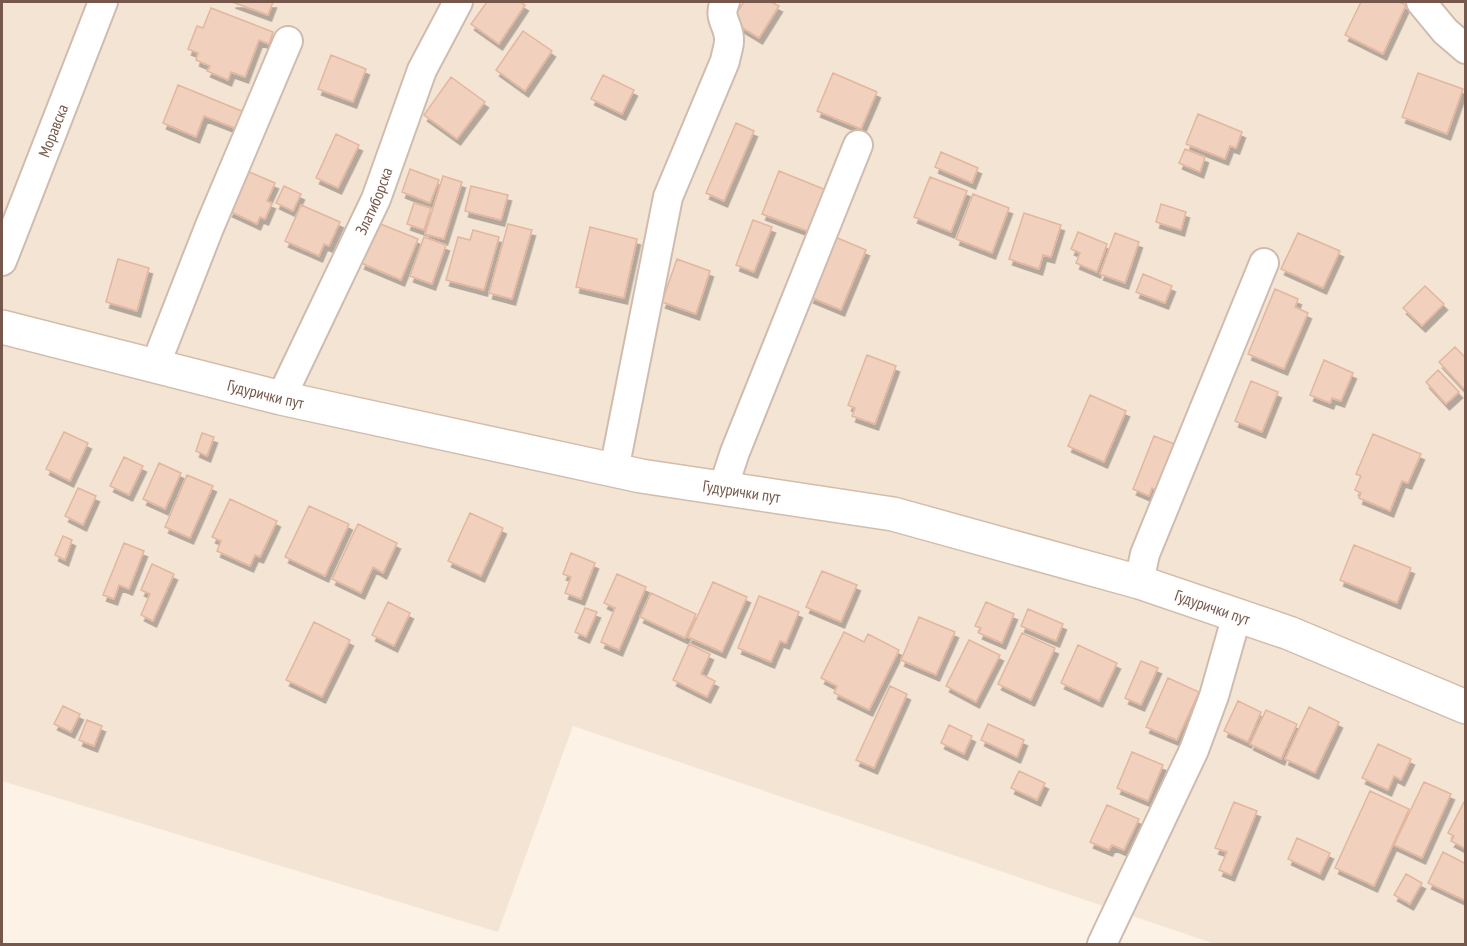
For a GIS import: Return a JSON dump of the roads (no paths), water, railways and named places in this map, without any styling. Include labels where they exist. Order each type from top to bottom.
[{"type":"street","name":"Моравска","points":[[2,261],[103,2]]},
{"type":"street","name":"Златиборска","points":[[281,398],[376,199],[422,70],[459,2]]},
{"type":"street","points":[[614,470],[668,197],[725,61],[730,39],[723,20],[722,9],[725,2]]},
{"type":"street","points":[[1421,2],[1445,32],[1466,49]]},
{"type":"street","points":[[155,366],[209,228],[288,41]]},
{"type":"street","points":[[723,488],[735,452],[858,145]]},
{"type":"street","points":[[1139,582],[1145,554],[1264,263]]},
{"type":"street","name":"Гудурички пут","points":[[2,327],[281,398],[614,470],[893,514],[1139,582],[1237,615],[1289,633],[1466,707]]},
{"type":"street","points":[[1102,945],[1194,750],[1214,696],[1237,615]]}]
